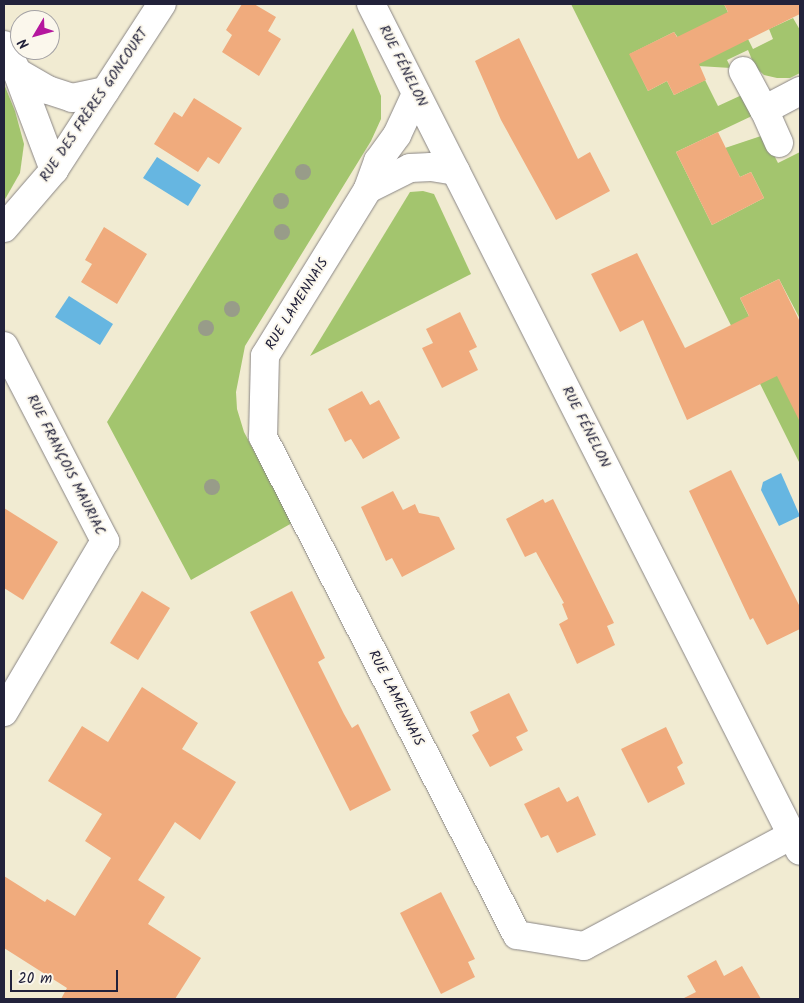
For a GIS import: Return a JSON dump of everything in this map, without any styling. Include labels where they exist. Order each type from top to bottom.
[{"type":"street","name":"RUE DES FRÈRES GONCOURT","points":[[7,224],[54,170],[162,4]]},
{"type":"street","name":"RUE FÉNELON","points":[[371,4],[796,843]]},
{"type":"street","points":[[4,45],[17,72],[54,170]]},
{"type":"street","points":[[744,71],[779,143]]},
{"type":"street","points":[[17,72],[48,90],[72,98],[105,91]]},
{"type":"street","points":[[764,110],[800,91]]},
{"type":"street","points":[[368,189],[378,161],[397,135],[416,94]]},
{"type":"street","points":[[368,189],[410,168],[431,167],[456,171]]},
{"type":"street","name":"RUE LAMENNAIS","points":[[368,189],[266,356],[263,437],[517,935],[584,946],[796,843]]},
{"type":"street","name":"RUE FRANÇOIS MAURIAC","points":[[4,346],[105,541],[4,712]]},
{"type":"green space","points":[[571,4],[724,4],[742,42],[748,39],[753,49],[773,39],[769,29],[793,18],[800,30],[800,73],[790,78],[764,75],[755,67],[748,50],[727,60],[731,68],[698,66],[674,32],[630,54],[648,91],[667,81],[674,95],[705,80],[718,106],[744,94],[754,115],[676,152],[712,225],[764,198],[751,172],[740,177],[725,148],[764,135],[778,163],[800,152],[800,319],[779,279],[740,298],[770,359],[800,344],[800,394],[795,396],[800,406],[800,464]]},
{"type":"green space","points":[[353,28],[381,96],[381,119],[371,141],[245,346],[236,392],[237,409],[244,432],[292,523],[191,580],[107,422]]},
{"type":"green space","points":[[4,84],[15,111],[24,144],[20,173],[4,201]]},
{"type":"green space","points":[[423,191],[434,194],[471,274],[310,356],[410,192]]},
{"type":"water","points":[[157,157],[201,185],[188,206],[143,178]]},
{"type":"water","points":[[69,296],[113,324],[100,345],[55,317]]},
{"type":"water","points":[[781,473],[800,516],[779,526],[761,490],[763,482]]},
{"type":"building","points":[[242,4],[254,4],[276,17],[268,31],[281,39],[259,76],[222,52],[232,35],[226,30]]},
{"type":"building","points":[[724,4],[800,4],[800,14],[699,64],[706,80],[674,95],[667,81],[648,91],[629,54],[674,32],[677,37],[728,12]]},
{"type":"building","points":[[519,38],[578,159],[590,152],[610,191],[556,220],[501,120],[475,61]]},
{"type":"building","points":[[194,98],[242,128],[219,164],[208,157],[198,172],[154,144],[174,112],[182,117]]},
{"type":"building","points":[[718,132],[740,177],[751,172],[764,198],[712,225],[676,152]]},
{"type":"building","points":[[104,227],[147,254],[117,304],[81,282],[92,264],[85,260]]},
{"type":"building","points":[[637,253],[685,348],[749,316],[740,298],[779,279],[800,322],[800,422],[777,376],[687,420],[643,320],[620,332],[591,274]]},
{"type":"building","points":[[460,312],[477,347],[469,351],[478,370],[442,388],[422,348],[433,343],[426,329]]},
{"type":"building","points":[[362,391],[370,405],[379,400],[400,438],[363,459],[351,439],[345,442],[328,409]]},
{"type":"building","points":[[731,470],[800,607],[800,629],[767,645],[753,618],[750,620],[689,491]]},
{"type":"building","points":[[393,491],[403,510],[415,504],[419,513],[439,517],[455,549],[402,577],[392,558],[386,561],[361,507]]},
{"type":"building","points":[[543,499],[545,503],[553,499],[614,623],[607,626],[615,645],[577,664],[559,624],[568,619],[562,604],[564,603],[536,552],[525,557],[506,519]]},
{"type":"building","points":[[4,508],[58,542],[23,600],[4,588]]},
{"type":"building","points":[[142,591],[170,608],[138,660],[110,643]]},
{"type":"building","points":[[292,591],[325,658],[318,662],[352,728],[358,724],[391,790],[350,811],[250,612]]},
{"type":"building","points":[[142,687],[198,723],[182,749],[236,782],[200,840],[175,822],[138,880],[165,897],[148,924],[201,958],[175,999],[61,999],[67,988],[4,948],[4,876],[45,902],[47,899],[75,916],[111,858],[85,841],[102,814],[48,781],[82,726],[108,742]]},
{"type":"building","points":[[509,693],[528,731],[516,737],[523,750],[490,767],[472,735],[479,731],[470,712]]},
{"type":"building","points":[[666,727],[683,763],[677,767],[685,784],[648,803],[621,749]]},
{"type":"building","points":[[559,787],[567,802],[578,796],[596,835],[557,853],[548,835],[541,838],[524,804]]},
{"type":"building","points":[[441,892],[475,959],[468,962],[475,977],[441,994],[400,913]]},
{"type":"building","points":[[716,960],[724,976],[742,966],[761,999],[682,999],[696,992],[687,976]]}]
